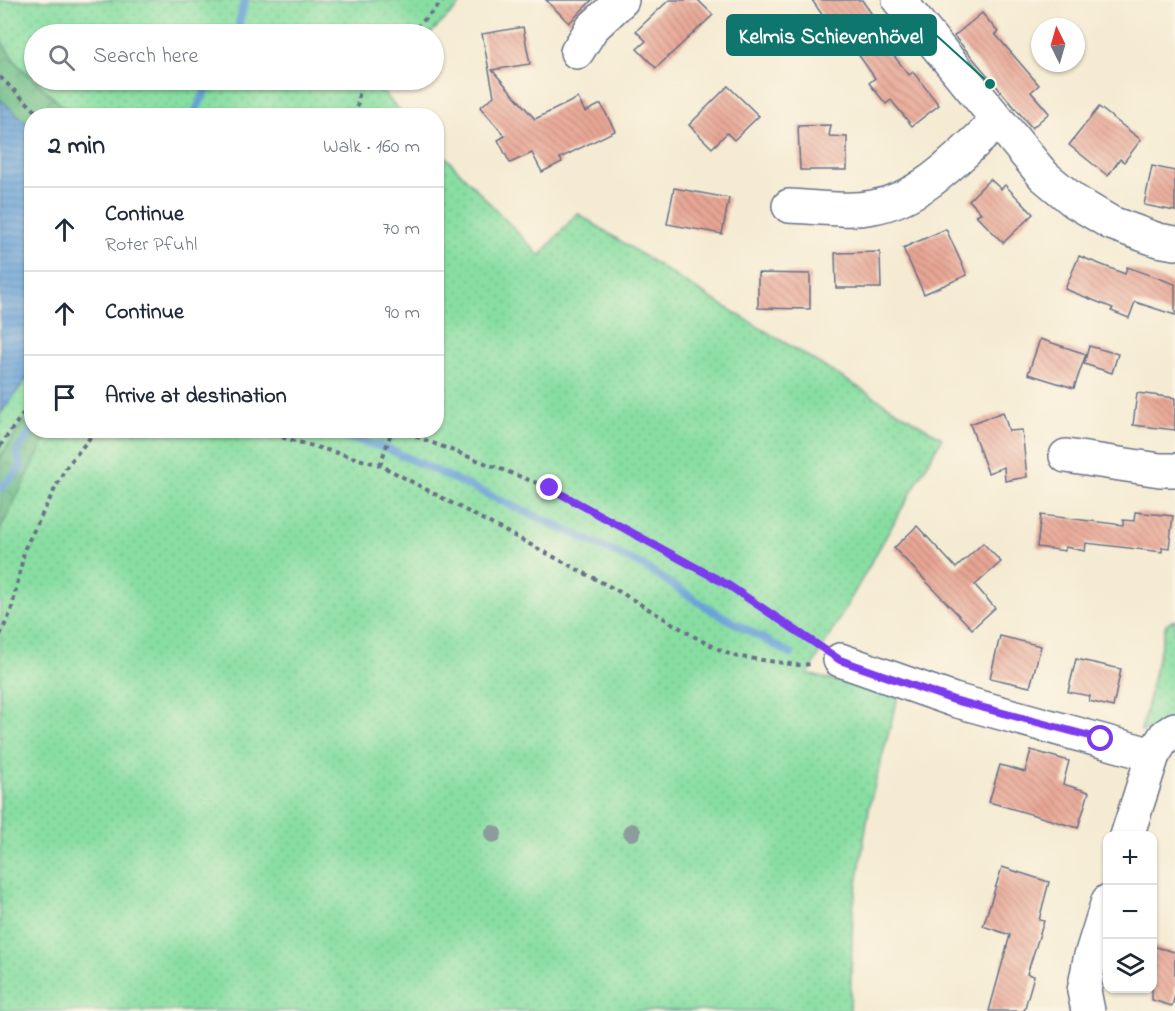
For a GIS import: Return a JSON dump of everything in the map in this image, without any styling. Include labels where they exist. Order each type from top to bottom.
[{"type":"street","points":[[577,52],[592,28],[622,0]]},
{"type":"street","points":[[899,0],[1044,176],[1074,201],[1111,223],[1158,240],[1175,243]]},
{"type":"street","points":[[789,206],[871,208],[902,199],[933,179],[998,121]]},
{"type":"street","points":[[1065,456],[1160,470],[1175,470]]},
{"type":"street","points":[[840,660],[954,700],[1153,755]]},
{"type":"street","points":[[1129,831],[1153,755],[1165,735],[1175,729]]},
{"type":"street","points":[[1088,1011],[1084,991],[1090,959],[1103,915]]},
{"type":"path","points":[[420,24],[444,0]]},
{"type":"path","points":[[0,77],[33,108]]},
{"type":"path","points":[[357,108],[361,90]]},
{"type":"path","points":[[0,446],[24,412]]},
{"type":"path","points":[[0,635],[11,612],[25,548],[65,469],[90,438]]},
{"type":"path","points":[[284,438],[380,465],[620,592],[700,640],[733,656],[798,665],[840,660]]},
{"type":"path","points":[[380,465],[389,438]]},
{"type":"path","points":[[420,438],[550,488],[728,585],[840,660]]},
{"type":"green space","points":[[0,0],[465,0],[440,24],[24,24],[24,71],[0,40]]},
{"type":"green space","points":[[0,40],[24,70],[24,90],[45,90],[64,108],[24,108],[24,121],[0,99]]},
{"type":"green space","points":[[45,90],[381,90],[398,108],[64,108]]},
{"type":"green space","points":[[444,155],[540,256],[577,213],[681,280],[942,438],[808,674],[898,697],[870,803],[853,909],[850,1011],[0,1011],[0,530],[44,438],[444,438]]},
{"type":"green space","points":[[24,382],[24,421],[0,458],[0,414]]},
{"type":"green space","points":[[24,421],[24,438],[46,438],[0,530],[0,458]]},
{"type":"green space","points":[[1175,620],[1175,714],[1155,730],[1141,731],[1166,624]]},
{"type":"water","points":[[0,99],[24,121],[24,382],[0,414]]},
{"type":"building","points":[[546,0],[592,0],[569,23]]},
{"type":"building","points":[[669,0],[698,0],[713,15],[656,68],[637,49],[646,41],[636,31]]},
{"type":"building","points":[[812,0],[862,0],[885,33],[879,37],[909,75],[913,72],[939,105],[912,126],[891,100],[886,104],[869,83],[875,78],[844,34],[838,38]]},
{"type":"building","points":[[982,13],[998,32],[995,34],[1039,85],[1031,92],[1049,113],[1032,128],[954,36]]},
{"type":"building","points":[[523,27],[530,64],[492,70],[535,119],[578,98],[585,112],[601,104],[615,131],[560,158],[562,162],[542,172],[532,153],[510,163],[498,140],[505,136],[480,107],[494,96],[482,34]]},
{"type":"building","points":[[728,86],[759,116],[734,140],[727,133],[712,148],[689,125]]},
{"type":"building","points":[[1099,107],[1141,140],[1124,162],[1120,159],[1108,176],[1069,145]]},
{"type":"building","points":[[831,125],[829,136],[847,137],[847,170],[800,170],[798,126]]},
{"type":"building","points":[[1152,166],[1175,171],[1175,211],[1144,205]]},
{"type":"building","points":[[990,179],[1001,189],[1005,185],[1033,214],[1003,243],[976,215],[981,213],[969,200]]},
{"type":"building","points":[[674,188],[729,198],[722,234],[667,224]]},
{"type":"building","points":[[946,229],[967,275],[924,294],[903,248]]},
{"type":"building","points":[[880,252],[881,288],[836,288],[835,253]]},
{"type":"building","points":[[1079,256],[1125,274],[1127,267],[1175,284],[1175,315],[1135,302],[1129,318],[1111,311],[1113,308],[1065,289]]},
{"type":"building","points":[[758,273],[810,274],[810,309],[758,308]]},
{"type":"building","points":[[1040,339],[1086,354],[1074,388],[1028,374]]},
{"type":"building","points":[[1089,346],[1118,354],[1112,373],[1084,364]]},
{"type":"building","points":[[1137,393],[1175,398],[1175,430],[1133,425]]},
{"type":"building","points":[[1003,412],[1009,431],[1022,430],[1027,477],[1005,481],[1004,467],[988,473],[970,424]]},
{"type":"building","points":[[1135,512],[1173,516],[1169,548],[1162,547],[1162,552],[1086,543],[1085,551],[1065,547],[1065,551],[1037,547],[1041,515],[1123,525],[1123,520],[1134,521]]},
{"type":"building","points":[[917,526],[956,568],[983,543],[1001,562],[975,585],[995,608],[972,629],[894,548]]},
{"type":"building","points":[[1000,636],[1041,646],[1030,687],[990,678]]},
{"type":"building","points":[[1076,659],[1121,669],[1113,707],[1089,701],[1090,696],[1068,692]]},
{"type":"building","points":[[1031,750],[1069,761],[1063,784],[1089,792],[1078,828],[989,802],[1000,765],[1025,772]]},
{"type":"building","points":[[1002,867],[1049,882],[1039,920],[1044,921],[1027,974],[1034,976],[1024,1011],[989,1011],[1010,935],[983,926]]},
{"type":"building","points":[[1157,947],[1175,952],[1175,995],[1172,1006],[1152,1000],[1152,993],[1157,993]]},
{"type":"waterway","points":[[239,23],[245,0]]},
{"type":"waterway","points":[[197,108],[206,90]]},
{"type":"waterway","points":[[0,489],[21,468],[17,451],[26,438]]},
{"type":"waterway","points":[[348,438],[386,448],[642,565],[708,608],[791,654]]},
{"type":"place","name":"Kelmis Schievenhövel","points":[[990,84]]},
{"type":"route","points":[[550,488],[728,585],[840,660],[954,700],[1101,739]]}]
